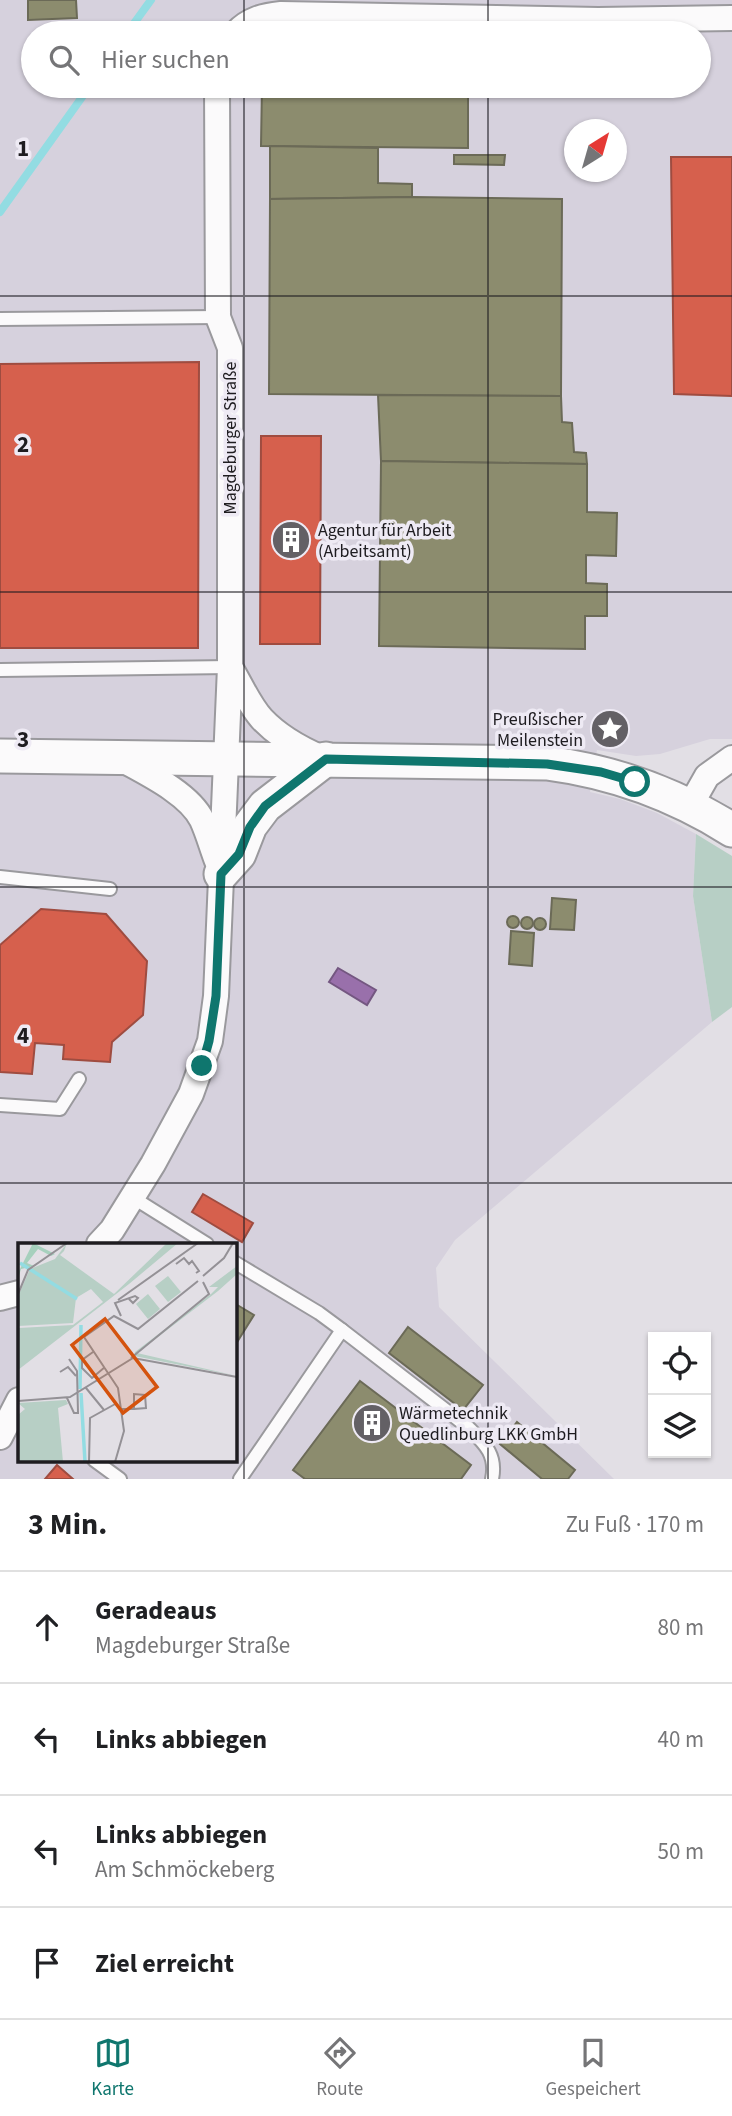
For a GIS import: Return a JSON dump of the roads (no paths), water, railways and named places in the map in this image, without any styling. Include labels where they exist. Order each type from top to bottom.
[{"type":"main road","points":[[0,756],[326,759],[566,766],[618,777],[652,788],[732,830]]},
{"type":"main road","points":[[221,874],[239,854],[250,827],[265,806],[326,759]]},
{"type":"street","points":[[251,21],[281,14],[598,20],[732,18]]},
{"type":"street","name":"Magdeburger Straße","points":[[109,1240],[191,1094],[209,1041],[216,996],[230,667],[230,348],[218,317],[217,98]]},
{"type":"street","points":[[230,667],[261,718],[308,752],[326,759]]},
{"type":"street","points":[[118,758],[190,803],[201,818],[221,874]]},
{"type":"street","points":[[690,806],[708,776],[732,758]]},
{"type":"street","points":[[0,1437],[18,1406]]},
{"type":"lane","points":[[0,319],[218,317]]},
{"type":"lane","points":[[0,670],[230,667]]},
{"type":"lane","points":[[0,877],[110,889]]},
{"type":"lane","points":[[0,1105],[60,1109],[79,1079]]},
{"type":"lane","points":[[132,1197],[205,1243]]},
{"type":"lane","points":[[236,1263],[319,1312],[469,1428],[488,1446],[494,1458],[492,1479]]},
{"type":"lane","points":[[240,1479],[342,1330]]},
{"type":"lane","points":[[97,1462],[120,1479]]},
{"type":"waterway","points":[[136,21],[151,0]]},
{"type":"waterway","points":[[0,212],[81,98]]},
{"type":"place","name":"Agentur für Arbeit (Arbeitsamt)","points":[[291,540]]},
{"type":"place","name":"Preußischer Meilenstein","points":[[610,729]]},
{"type":"place","name":"Wärmetechnik Quedlinburg LKK GmbH","points":[[372,1423]]}]
